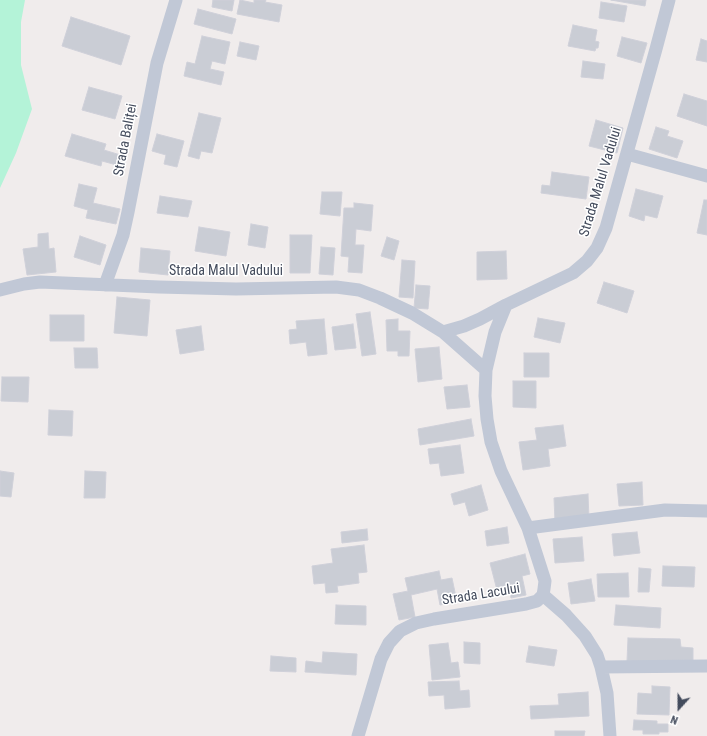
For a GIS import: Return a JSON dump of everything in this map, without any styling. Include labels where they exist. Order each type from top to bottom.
[{"type":"street","name":"Strada Baliței","points":[[105,285],[123,235],[157,63],[176,0]]},
{"type":"street","name":"Strada Malul Vadului","points":[[443,332],[464,326],[480,319],[573,273],[587,261],[597,248],[606,228],[669,0]]},
{"type":"street","points":[[627,154],[707,176]]},
{"type":"street","name":"Strada Malul Vadului","points":[[0,290],[40,282],[236,289],[336,286],[359,290],[412,313],[443,332],[486,370]]},
{"type":"street","points":[[506,305],[495,332],[486,370],[485,396],[487,419],[492,442],[501,471],[528,528],[545,581],[543,595],[566,615],[585,636],[597,655],[607,693],[610,736]]},
{"type":"street","points":[[528,528],[665,510],[707,510]]},
{"type":"street","name":"Strada Lacului","points":[[358,736],[381,658],[389,643],[400,631],[416,623],[434,619],[526,604],[537,600],[543,595]]},
{"type":"street","points":[[601,667],[707,666]]},
{"type":"green space","points":[[0,0],[25,0],[21,22],[21,65],[32,109],[16,153],[0,188]]},
{"type":"building","points":[[213,0],[234,0],[232,11],[212,7]]},
{"type":"building","points":[[240,0],[254,3],[254,0],[266,0],[265,2],[282,5],[279,22],[237,14]]},
{"type":"building","points":[[611,0],[646,0],[645,6]]},
{"type":"building","points":[[601,2],[627,6],[624,22],[599,18]]},
{"type":"building","points":[[198,9],[236,19],[232,34],[194,24]]},
{"type":"building","points":[[71,17],[130,36],[121,65],[62,46]]},
{"type":"building","points":[[573,25],[597,30],[595,41],[599,42],[598,48],[596,48],[595,51],[568,46]]},
{"type":"building","points":[[202,36],[230,42],[225,64],[212,61],[210,69],[224,72],[221,85],[184,76],[187,62],[195,64]]},
{"type":"building","points":[[622,37],[647,43],[641,63],[617,56]]},
{"type":"building","points":[[701,39],[707,41],[707,62],[696,60]]},
{"type":"building","points":[[240,42],[259,46],[256,60],[237,56]]},
{"type":"building","points":[[583,61],[605,64],[603,79],[581,77]]},
{"type":"building","points":[[89,87],[122,96],[115,119],[82,110]]},
{"type":"building","points":[[684,94],[707,101],[707,126],[677,116]]},
{"type":"building","points":[[199,113],[221,118],[212,153],[201,151],[199,159],[188,156]]},
{"type":"building","points":[[596,120],[623,128],[617,153],[589,146]]},
{"type":"building","points":[[656,127],[669,131],[667,136],[683,141],[677,158],[649,149]]},
{"type":"building","points":[[72,134],[106,144],[104,150],[127,157],[124,167],[102,161],[101,166],[65,156]]},
{"type":"building","points":[[157,134],[184,141],[177,167],[164,164],[166,155],[152,151]]},
{"type":"building","points":[[552,172],[589,177],[586,199],[541,193],[542,185],[550,186]]},
{"type":"building","points":[[79,184],[97,188],[93,203],[120,209],[116,224],[86,218],[88,210],[74,206]]},
{"type":"building","points":[[636,189],[663,196],[657,218],[645,215],[644,221],[629,216]]},
{"type":"building","points":[[322,192],[342,192],[340,216],[320,214]]},
{"type":"building","points":[[160,196],[192,201],[188,217],[157,213]]},
{"type":"building","points":[[704,200],[707,200],[707,235],[697,233]]},
{"type":"building","points":[[354,203],[373,205],[371,231],[356,229],[355,245],[364,245],[362,273],[348,272],[349,257],[341,256],[344,208],[354,208]]},
{"type":"building","points":[[251,224],[268,227],[265,248],[248,245]]},
{"type":"building","points":[[199,227],[230,232],[226,256],[195,251]]},
{"type":"building","points":[[48,233],[49,249],[54,248],[56,272],[27,275],[23,249],[38,247],[38,234]]},
{"type":"building","points":[[290,235],[312,235],[310,273],[290,273]]},
{"type":"building","points":[[80,236],[106,245],[100,265],[74,257]]},
{"type":"building","points":[[387,237],[399,241],[394,260],[381,256]]},
{"type":"building","points":[[321,247],[335,248],[333,275],[319,274]]},
{"type":"building","points":[[141,248],[170,251],[168,275],[139,272]]},
{"type":"building","points":[[506,251],[507,279],[477,280],[477,252]]},
{"type":"building","points":[[402,260],[415,261],[413,298],[399,297]]},
{"type":"building","points":[[604,282],[634,291],[627,313],[597,303]]},
{"type":"building","points":[[416,285],[430,286],[428,309],[414,308]]},
{"type":"building","points":[[117,297],[150,300],[147,336],[114,333]]},
{"type":"building","points":[[370,312],[376,354],[362,356],[356,314]]},
{"type":"building","points":[[50,315],[84,315],[84,341],[50,341]]},
{"type":"building","points":[[538,318],[565,323],[560,343],[534,337]]},
{"type":"building","points":[[324,319],[327,354],[308,356],[306,342],[290,344],[289,330],[297,329],[296,321]]},
{"type":"building","points":[[398,319],[398,331],[410,331],[409,356],[398,356],[398,351],[387,351],[386,320]]},
{"type":"building","points":[[353,324],[356,348],[335,350],[332,327]]},
{"type":"building","points":[[201,326],[204,350],[180,354],[176,330]]},
{"type":"building","points":[[439,347],[442,379],[418,382],[415,349]]},
{"type":"building","points":[[74,348],[97,348],[98,368],[75,368]]},
{"type":"building","points":[[524,353],[549,353],[549,377],[524,377]]},
{"type":"building","points":[[2,377],[29,377],[28,402],[1,401]]},
{"type":"building","points":[[513,381],[536,381],[536,408],[513,407]]},
{"type":"building","points":[[467,385],[470,407],[447,409],[444,387]]},
{"type":"building","points":[[49,410],[73,411],[72,436],[48,435]]},
{"type":"building","points":[[471,419],[474,436],[420,445],[418,429]]},
{"type":"building","points":[[563,425],[566,446],[548,449],[550,466],[523,470],[519,442],[537,440],[535,428]]},
{"type":"building","points":[[460,445],[464,473],[441,476],[439,463],[430,464],[428,449]]},
{"type":"building","points":[[0,471],[14,473],[11,497],[0,496]]},
{"type":"building","points":[[85,471],[106,472],[105,498],[84,498]]},
{"type":"building","points":[[642,482],[643,505],[619,506],[617,484]]},
{"type":"building","points":[[481,485],[488,510],[469,516],[465,502],[454,505],[451,494]]},
{"type":"building","points":[[588,494],[589,519],[555,522],[554,498]]},
{"type":"building","points":[[507,527],[509,543],[487,546],[485,531]]},
{"type":"building","points":[[367,529],[368,540],[342,543],[341,532]]},
{"type":"building","points":[[637,532],[640,553],[614,556],[612,534]]},
{"type":"building","points":[[582,537],[584,561],[555,563],[553,539]]},
{"type":"building","points":[[364,545],[367,572],[358,573],[359,583],[337,586],[338,592],[326,593],[325,583],[314,584],[312,566],[333,563],[331,549]]},
{"type":"building","points":[[525,554],[530,574],[522,576],[526,595],[511,598],[510,591],[498,594],[490,563]]},
{"type":"building","points":[[663,566],[695,567],[694,587],[662,586]]},
{"type":"building","points":[[639,568],[651,569],[649,592],[638,592]]},
{"type":"building","points":[[439,571],[441,580],[452,578],[457,602],[440,605],[437,589],[411,595],[415,617],[399,620],[393,594],[408,591],[405,578]]},
{"type":"building","points":[[628,573],[629,597],[598,597],[597,574]]},
{"type":"building","points":[[591,579],[595,601],[571,604],[568,583]]},
{"type":"building","points":[[336,605],[366,606],[366,625],[335,624]]},
{"type":"building","points":[[616,605],[661,608],[660,628],[614,625]]},
{"type":"building","points":[[628,638],[680,639],[681,647],[693,648],[693,663],[627,661]]},
{"type":"building","points":[[464,642],[480,643],[480,664],[464,663]]},
{"type":"building","points":[[448,643],[451,663],[458,662],[460,677],[432,680],[429,645]]},
{"type":"building","points":[[529,646],[557,650],[554,666],[526,662]]},
{"type":"building","points":[[323,652],[357,654],[356,675],[305,672],[306,661],[322,663]]},
{"type":"building","points":[[271,656],[296,658],[296,672],[270,671]]},
{"type":"building","points":[[459,681],[460,691],[469,690],[470,707],[445,709],[444,695],[429,696],[428,682]]},
{"type":"building","points":[[652,686],[670,687],[669,715],[637,714],[638,693],[652,694]]},
{"type":"building","points":[[588,692],[589,716],[531,719],[530,706],[559,705],[558,694]]},
{"type":"building","points":[[634,720],[657,721],[657,724],[668,724],[668,732],[659,732],[659,734],[643,734],[643,730],[633,730]]},
{"type":"building","points":[[555,731],[585,731],[584,736],[555,736]]}]
